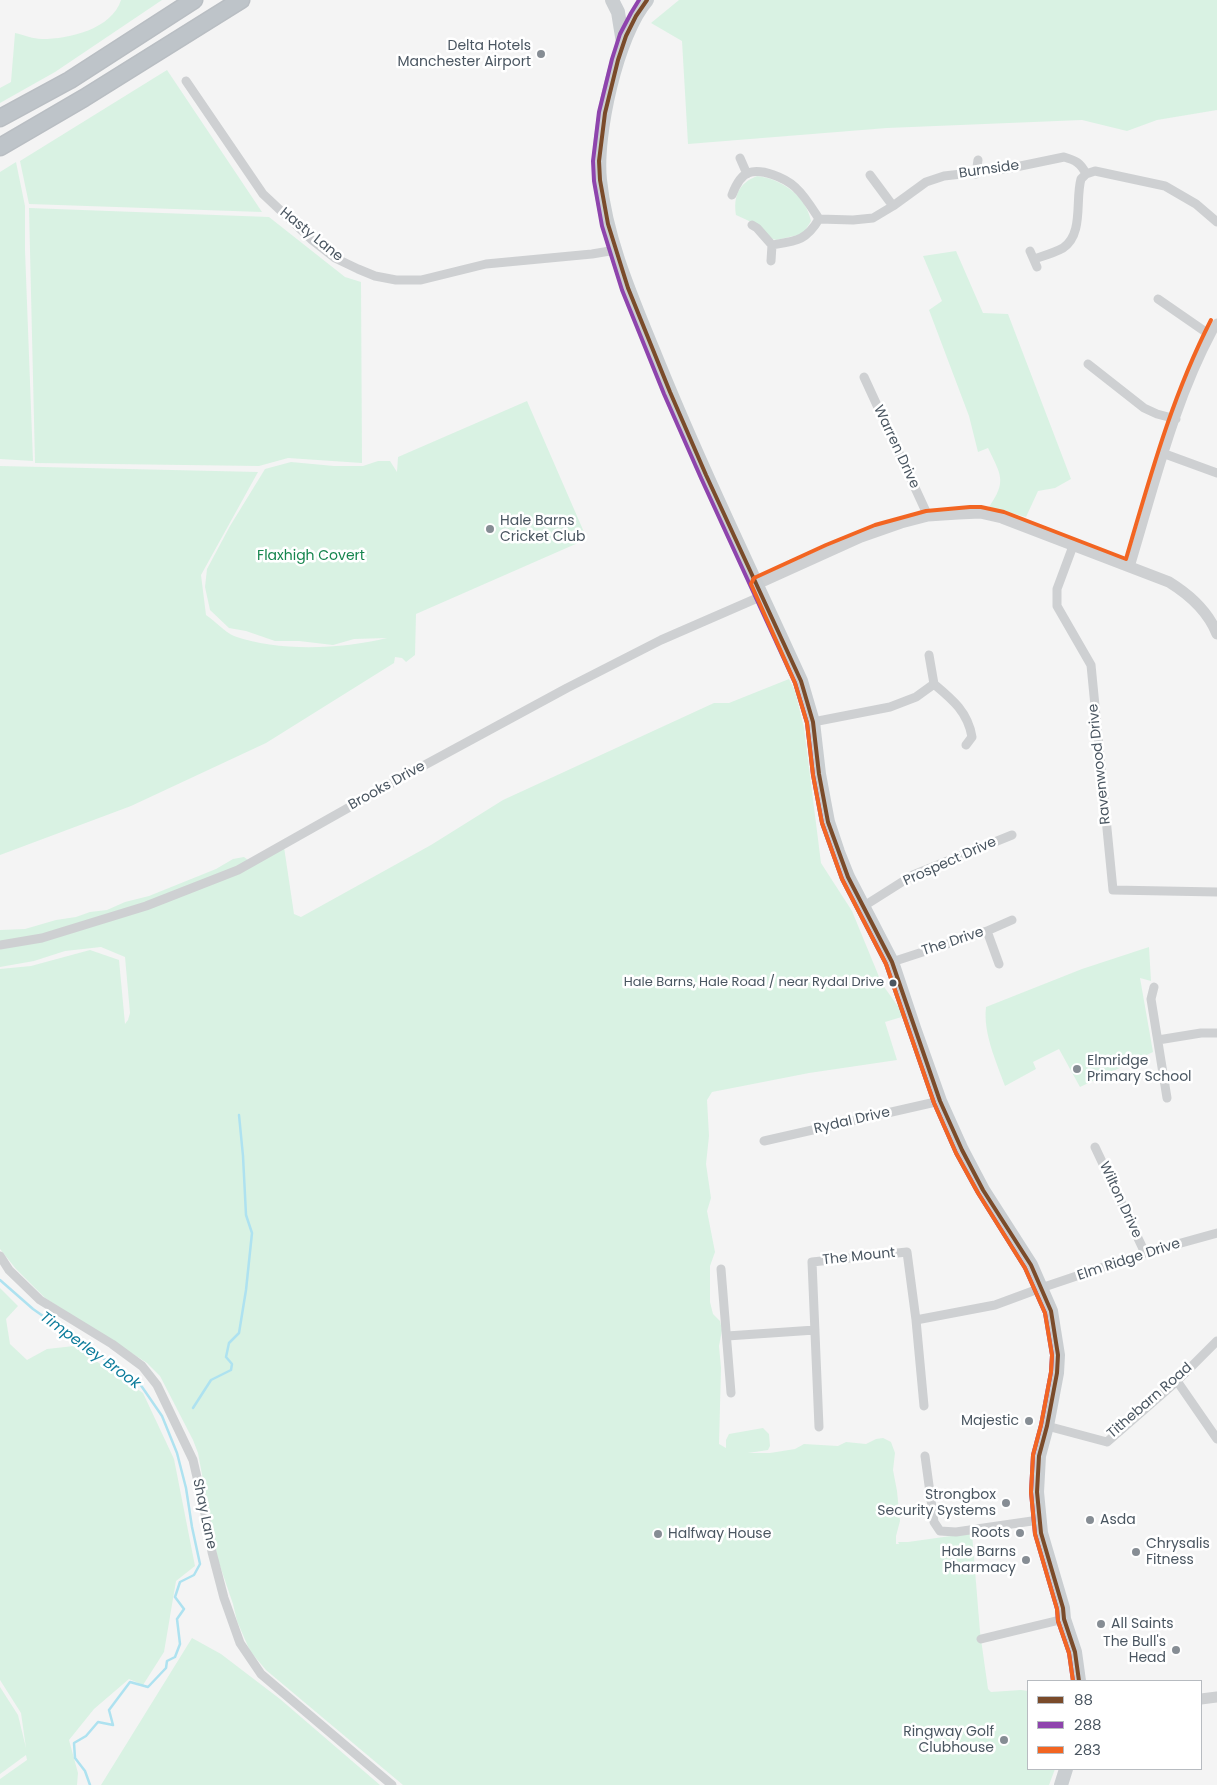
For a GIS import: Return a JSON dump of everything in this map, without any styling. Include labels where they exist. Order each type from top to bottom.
[{"type":"highway","points":[[0,118],[70,80],[194,0]]},
{"type":"highway","points":[[0,147],[84,98],[240,0]]},
{"type":"main road","points":[[612,0],[618,12],[623,44]]},
{"type":"main road","points":[[646,0],[623,44],[608,96],[600,159],[600,180],[606,218],[638,315],[672,398],[801,681],[813,722],[819,774],[828,822],[838,852],[848,876],[892,962],[940,1101],[962,1150],[983,1190],[1031,1265],[1051,1311],[1058,1355],[1054,1391],[1039,1456],[1037,1478],[1039,1520],[1049,1564],[1075,1652],[1079,1680]]},
{"type":"main road","points":[[1061,1785],[1066,1770]]},
{"type":"street","name":"Hasty Lane","points":[[186,81],[263,194],[335,258],[375,276],[396,280],[421,280],[486,264],[616,250]]},
{"type":"street","name":"Burnside","points":[[819,219],[854,220],[873,218],[926,182],[944,176],[976,174],[1064,157],[1074,159],[1082,165],[1086,174]]},
{"type":"street","points":[[740,158],[746,174]]},
{"type":"street","points":[[976,174],[978,160]]},
{"type":"street","points":[[1034,259],[1061,249],[1070,242],[1075,231],[1081,179],[1086,174],[1095,171],[1165,186],[1196,204],[1217,222]]},
{"type":"street","points":[[732,194],[736,185],[746,174],[757,172],[789,182],[803,196],[819,219],[812,232],[791,242],[772,245]]},
{"type":"street","points":[[870,175],[893,206]]},
{"type":"street","points":[[752,225],[772,245],[771,260]]},
{"type":"street","points":[[1157,299],[1210,335]]},
{"type":"street","points":[[1130,567],[1176,420],[1210,335],[1217,323]]},
{"type":"street","points":[[1088,364],[1144,408],[1176,420]]},
{"type":"street","name":"Warren Drive","points":[[864,377],[928,516]]},
{"type":"street","points":[[1165,454],[1217,473]]},
{"type":"street","points":[[760,590],[861,537],[928,516],[980,513],[1002,518],[1169,582],[1197,602],[1212,622],[1217,634]]},
{"type":"street","name":"Ravenwood Drive","points":[[1073,546],[1057,589],[1057,606],[1091,665],[1112,890],[1217,892]]},
{"type":"street","name":"Brooks Drive","points":[[0,945],[42,938],[137,909],[238,870],[401,778],[567,688],[760,590]]},
{"type":"street","points":[[929,656],[934,684],[956,702],[971,729],[972,736],[966,745]]},
{"type":"street","points":[[813,722],[890,707],[916,697],[934,684]]},
{"type":"street","name":"Prospect Drive","points":[[864,906],[914,875],[1012,835]]},
{"type":"street","name":"The Drive","points":[[892,962],[987,931],[1012,920]]},
{"type":"street","points":[[987,931],[999,964]]},
{"type":"street","points":[[1154,987],[1151,999],[1167,1098]]},
{"type":"street","points":[[1158,1040],[1201,1033],[1217,1033]]},
{"type":"street","name":"Rydal Drive","points":[[764,1141],[940,1101]]},
{"type":"street","name":"Wilton Drive","points":[[1095,1147],[1145,1253]]},
{"type":"street","name":"Elm Ridge Drive","points":[[1041,1288],[1145,1253],[1217,1233]]},
{"type":"street","name":"The Mount","points":[[819,1427],[812,1262],[907,1252],[924,1406]]},
{"type":"street","name":"Shay Lane","points":[[0,1256],[9,1270],[40,1300],[112,1344],[142,1366],[157,1385],[192,1460],[224,1598],[240,1643],[261,1674],[392,1785]]},
{"type":"street","points":[[722,1270],[731,1393]]},
{"type":"street","points":[[916,1320],[995,1305],[1041,1288]]},
{"type":"street","points":[[727,1336],[815,1330]]},
{"type":"street","name":"Tithebarn Road","points":[[1047,1426],[1107,1442],[1177,1381],[1217,1341]]},
{"type":"street","points":[[1177,1381],[1217,1439]]},
{"type":"street","points":[[925,1456],[934,1522],[940,1531],[956,1532],[1039,1520]]},
{"type":"street","points":[[981,1639],[1064,1619]]},
{"type":"street","points":[[1202,1699],[1217,1697]]},
{"type":"green space","points":[[121,0],[162,0],[55,72],[0,103],[0,88],[11,82],[15,33],[42,39],[53,39],[76,34],[99,25],[109,18]]},
{"type":"green space","points":[[679,0],[1217,0],[1217,110],[1157,120],[1127,131],[1082,120],[887,128],[688,144],[682,41],[651,23]]},
{"type":"green space","points":[[167,70],[262,212],[29,204],[20,161]]},
{"type":"green space","points":[[16,162],[25,206],[33,461],[0,459],[0,172]]},
{"type":"green space","points":[[757,176],[784,185],[792,190],[804,204],[811,221],[803,234],[776,240],[770,238],[760,226],[736,215],[735,202],[739,191],[746,182]]},
{"type":"green space","points":[[29,208],[269,217],[345,277],[361,282],[362,463],[288,458],[259,466],[35,463]]},
{"type":"green space","points":[[956,251],[983,313],[1008,314],[1071,479],[1055,488],[1038,491],[1026,517],[989,507],[995,498],[1000,484],[999,472],[988,448],[978,452],[969,416],[929,310],[942,301],[923,256]]},
{"type":"green space","name":"Flaxhigh Covert","points":[[527,401],[587,539],[416,614],[415,655],[406,662],[402,658],[395,657],[394,663],[266,743],[131,806],[0,855],[0,466],[258,472],[201,575],[206,615],[234,636],[270,645],[310,647],[351,645],[387,638],[354,639],[333,645],[299,641],[275,641],[246,631],[229,628],[210,610],[205,587],[207,569],[230,526],[265,469],[291,462],[334,466],[363,466],[378,461],[390,461],[397,472],[398,457]]},
{"type":"green space","points":[[789,679],[795,691],[804,728],[821,863],[852,911],[882,984],[905,1016],[885,1022],[897,1060],[809,1073],[712,1092],[707,1100],[709,1136],[706,1164],[711,1198],[707,1211],[715,1252],[710,1266],[710,1302],[713,1314],[720,1321],[722,1330],[719,1346],[721,1368],[719,1444],[726,1448],[726,1440],[729,1434],[763,1428],[769,1434],[770,1446],[768,1450],[748,1453],[770,1453],[795,1449],[804,1444],[838,1446],[846,1442],[866,1444],[883,1438],[891,1442],[895,1453],[893,1470],[900,1521],[896,1544],[899,1544],[898,1542],[972,1533],[980,1632],[988,1689],[991,1692],[1027,1691],[1027,1770],[1055,1770],[1049,1785],[403,1785],[266,1670],[250,1651],[237,1621],[218,1560],[198,1453],[160,1376],[147,1363],[45,1298],[16,1269],[0,1249],[0,969],[31,966],[90,950],[119,960],[125,1024],[130,1013],[125,957],[101,947],[65,951],[34,961],[0,967],[0,930],[25,929],[90,912],[107,910],[125,902],[149,896],[216,869],[233,859],[244,857],[252,863],[284,847],[294,914],[301,917],[431,845],[503,800],[714,703],[729,703]]},
{"type":"green space","points":[[1149,947],[1151,981],[1140,978],[1153,1052],[1080,1087],[1059,1049],[1033,1062],[1036,1069],[1005,1086],[988,1037],[986,1007],[1082,969]]},
{"type":"green space","points":[[0,1288],[18,1306],[6,1319],[10,1344],[27,1360],[47,1349],[74,1346],[143,1393],[174,1459],[195,1566],[176,1581],[164,1652],[143,1685],[129,1679],[94,1709],[69,1740],[78,1773],[77,1785],[0,1785],[0,1779],[27,1760],[26,1755],[0,1774],[0,1687],[18,1715],[26,1748],[21,1713],[0,1680]]},
{"type":"green space","points":[[192,1638],[221,1654],[280,1699],[380,1785],[101,1785]]},
{"type":"waterway","points":[[193,1408],[211,1380],[231,1370],[232,1364],[226,1357],[229,1343],[239,1333],[246,1290],[252,1233],[246,1215],[239,1115]]},
{"type":"waterway","name":"Timperley Brook","points":[[0,1280],[33,1309],[140,1384],[162,1416],[177,1453],[186,1488],[200,1564],[194,1575],[180,1582],[175,1597],[184,1609],[177,1619],[180,1644],[175,1657],[167,1661],[166,1668],[148,1687],[130,1682],[109,1710],[113,1725],[98,1722],[86,1736],[74,1743],[75,1758],[85,1771],[90,1785]]},
{"type":"transit line","name":"288","points":[[639,0],[620,34],[599,112],[593,161],[594,181],[602,226],[622,290],[664,394],[795,683],[807,723],[813,775],[822,823],[842,879],[886,964],[934,1103],[956,1153],[978,1193],[1025,1268],[1045,1313],[1052,1355],[1051,1372],[1033,1455],[1031,1492],[1035,1534],[1057,1609],[1058,1621],[1069,1653],[1073,1680]]},
{"type":"transit line","name":"88","points":[[647,0],[626,36],[605,113],[599,161],[600,180],[608,224],[628,288],[670,392],[801,681],[813,722],[819,774],[828,822],[848,877],[892,962],[940,1101],[962,1150],[983,1190],[1031,1265],[1051,1311],[1058,1355],[1057,1373],[1039,1456],[1037,1492],[1041,1533],[1063,1608],[1064,1619],[1075,1652],[1079,1680]]},
{"type":"transit line","name":"283","points":[[1073,1680],[1069,1653],[1058,1621],[1057,1609],[1035,1534],[1031,1492],[1033,1455],[1051,1372],[1052,1355],[1045,1313],[1025,1268],[978,1193],[956,1153],[934,1103],[886,964],[842,879],[822,823],[813,775],[807,723],[795,683],[751,584],[754,578],[875,525],[926,511],[970,507],[981,507],[1004,512],[1126,559],[1173,407],[1211,320]]},
{"type":"place","name":"Delta Hotels Manchester Airport","points":[[541,54]]},
{"type":"place","name":"Hale Barns Cricket Club","points":[[490,529]]},
{"type":"place","name":"Hale Barns, Hale Road / near Rydal Drive","points":[[893,983]]},
{"type":"place","name":"Elmridge Primary School","points":[[1077,1069]]},
{"type":"place","name":"Majestic","points":[[1029,1421]]},
{"type":"place","name":"Strongbox Security Systems","points":[[1006,1503]]},
{"type":"place","name":"Asda","points":[[1090,1520]]},
{"type":"place","name":"Roots","points":[[1020,1533]]},
{"type":"place","name":"Halfway House","points":[[658,1534]]},
{"type":"place","name":"Chrysalis Fitness","points":[[1136,1552]]},
{"type":"place","name":"Hale Barns Pharmacy","points":[[1026,1560]]},
{"type":"place","name":"All Saints","points":[[1101,1624]]},
{"type":"place","name":"The Bull's Head","points":[[1176,1650]]},
{"type":"place","name":"Ringway Golf Clubhouse","points":[[1004,1740]]}]
